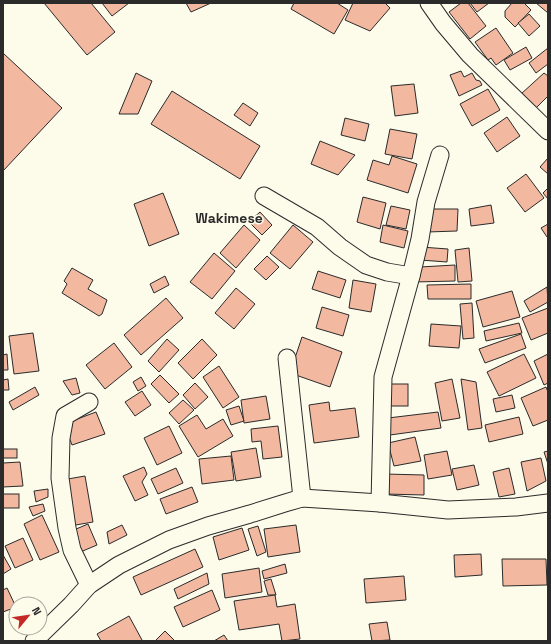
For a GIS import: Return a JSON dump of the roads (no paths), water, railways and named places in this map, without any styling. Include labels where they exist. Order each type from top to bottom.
[{"type":"street","points":[[429,3],[443,23],[470,55],[548,131]]},
{"type":"street","points":[[380,503],[383,377],[411,276],[420,239],[426,202],[440,155]]},
{"type":"street","points":[[264,196],[316,227],[340,247],[366,265],[387,272],[411,276]]},
{"type":"street","points":[[287,358],[302,498]]},
{"type":"street","points":[[89,402],[65,416],[61,438],[60,478],[67,528],[72,550],[90,584]]},
{"type":"street","points":[[34,641],[90,584],[119,565],[169,540],[219,522],[302,498],[380,503],[448,510],[516,507],[548,503]]},
{"type":"district","name":"Wakimese","points":[[229,218]]}]
